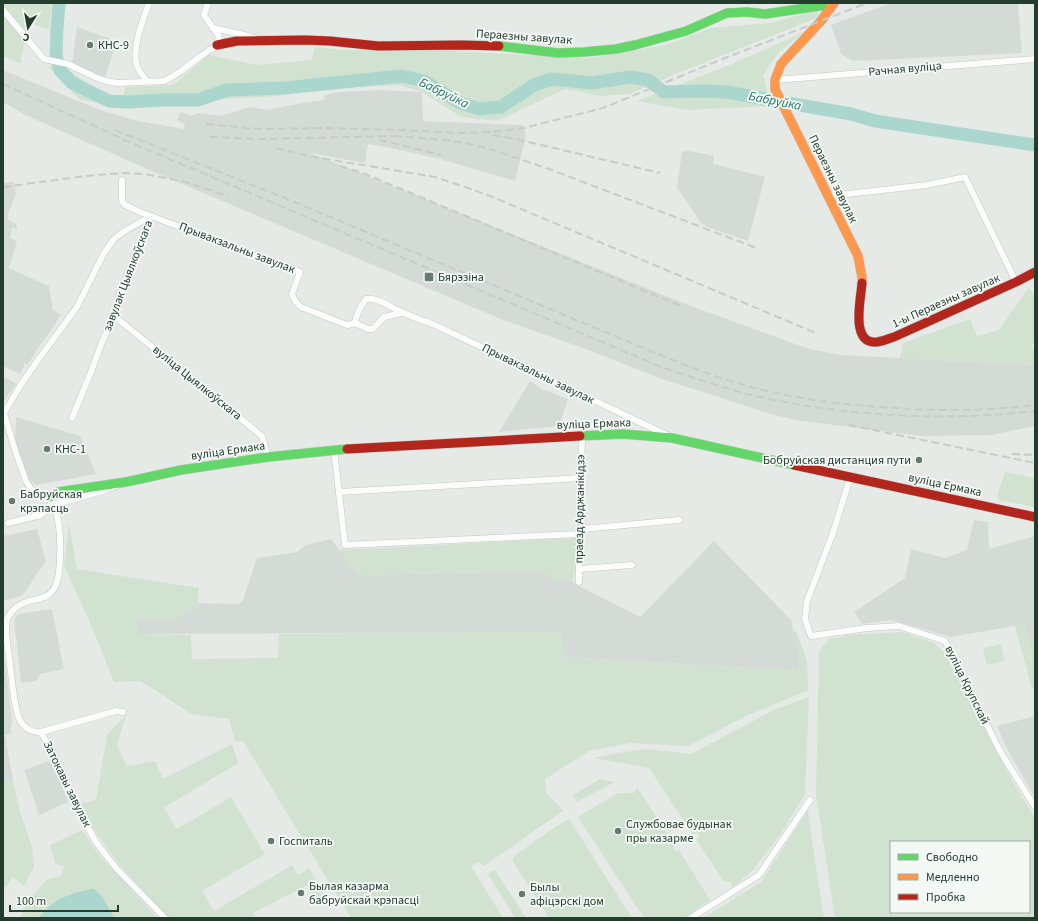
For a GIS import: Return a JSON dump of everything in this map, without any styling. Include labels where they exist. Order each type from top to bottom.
[{"type":"street","points":[[147,81],[138,69],[135,56],[137,42],[149,3]]},
{"type":"street","points":[[3,10],[44,59],[68,64],[96,77],[117,83],[147,81],[158,82],[164,81],[181,71],[216,45],[219,36],[204,15],[208,3]]},
{"type":"street","name":"Пераезны завулак","points":[[216,45],[237,41],[258,40],[330,41],[378,46],[474,45],[498,46],[558,53],[584,52],[629,46],[672,35],[686,31],[727,13],[747,12],[765,14],[833,4]]},
{"type":"street","name":"Пераезны завулак","points":[[833,4],[821,21],[781,64],[775,84],[785,109],[858,256],[862,278],[858,321],[864,338]]},
{"type":"street","points":[[213,28],[245,35],[258,40]]},
{"type":"street","name":"Рачная вуліца","points":[[775,84],[1035,59]]},
{"type":"street","points":[[829,196],[927,185],[965,177],[1016,282]]},
{"type":"street","points":[[122,180],[122,202],[125,205],[152,216]]},
{"type":"street","name":"завулак Цыялкоўскага","points":[[72,418],[114,316],[119,296],[152,216]]},
{"type":"street","name":"завулак Цыялкоўскага","points":[[51,500],[33,492],[26,481],[4,413],[20,386],[77,306],[104,253],[114,239],[123,232],[152,216]]},
{"type":"street","name":"Прывакзальны завулак","points":[[152,216],[300,272],[292,294],[295,301],[301,307],[347,325],[355,323],[368,329],[373,329],[384,317],[402,312]]},
{"type":"street","name":"1-ы Пераезны завулак","points":[[864,338],[874,342],[894,337],[1035,272]]},
{"type":"street","name":"Прывакзальны завулак","points":[[355,323],[355,319],[361,306],[366,299],[372,298],[402,312],[435,324],[672,438]]},
{"type":"street","name":"вуліца Цыялкоўскага","points":[[114,316],[262,436],[268,457]]},
{"type":"street","name":"вуліца Ермака","points":[[51,500],[52,495],[58,492],[126,482],[181,470],[268,457],[334,450],[623,434],[672,438],[850,478],[1035,517]]},
{"type":"street","name":"праезд Арджанікідзэ","points":[[580,582],[582,436]]},
{"type":"street","points":[[334,450],[345,545],[580,532],[678,520]]},
{"type":"street","points":[[339,492],[581,478]]},
{"type":"street","name":"вуліца Крупскай","points":[[850,478],[833,533],[807,601],[805,619],[810,636],[867,628],[899,626],[945,641],[1000,751],[1035,807]]},
{"type":"street","points":[[8,523],[42,515],[51,500]]},
{"type":"street","name":"Затокавы завулак","points":[[51,500],[58,520],[60,535],[60,568],[55,587],[51,594],[41,599],[24,603],[16,608],[6,620],[15,700],[19,719],[28,730],[42,732],[60,767],[74,803],[96,842],[117,869],[165,918]]},
{"type":"street","points":[[580,569],[632,565]]},
{"type":"street","points":[[42,732],[116,711],[123,712]]},
{"type":"street","points":[[691,918],[759,875],[810,800]]},
{"type":"shaded area","points":[[891,3],[1018,3],[1022,53],[853,61],[841,54],[831,25]]},
{"type":"shaded area","points":[[77,27],[117,41],[105,77],[72,63]]},
{"type":"shaded area","points":[[3,70],[100,110],[138,121],[184,129],[185,124],[177,120],[181,112],[191,116],[198,113],[221,116],[250,107],[266,110],[324,100],[325,95],[338,92],[380,90],[422,92],[423,121],[523,125],[526,136],[515,181],[440,159],[368,144],[365,163],[310,153],[691,306],[809,349],[841,355],[1035,365],[1035,426],[992,435],[922,436],[802,421],[777,416],[662,379],[583,348],[503,320],[154,172],[25,115],[3,102]]},
{"type":"shaded area","points":[[685,150],[714,156],[713,164],[765,177],[748,241],[707,227],[701,223],[677,187],[682,152]]},
{"type":"shaded area","points":[[14,182],[16,194],[8,213],[8,220],[16,224],[17,229],[12,228],[10,238],[17,241],[9,268],[49,286],[53,310],[61,315],[27,365],[25,363],[20,374],[3,366],[3,183]]},
{"type":"shaded area","points":[[5,377],[16,384],[4,401],[3,381]]},
{"type":"shaded area","points":[[530,381],[542,389],[568,399],[559,426],[499,432]]},
{"type":"shaded area","name":"КНС-1","points":[[16,417],[80,436],[96,474],[37,485],[29,480],[15,442]]},
{"type":"shaded area","points":[[974,520],[988,522],[989,549],[1035,536],[1035,687],[1032,688],[1015,626],[950,637],[892,620],[862,624],[854,612],[905,578],[911,549],[945,558],[967,550]]},
{"type":"shaded area","points":[[37,529],[46,561],[22,596],[3,601],[3,536]]},
{"type":"shaded area","points":[[331,539],[358,575],[544,571],[554,579],[565,578],[572,581],[640,617],[714,541],[792,621],[793,632],[796,631],[800,671],[565,657],[560,632],[137,634],[138,620],[176,620],[198,603],[238,604],[243,600],[257,558],[297,552],[306,545]]},
{"type":"shaded area","points":[[52,609],[64,669],[40,674],[36,681],[21,683],[14,620],[18,614]]},
{"type":"shaded area","points":[[3,654],[12,720],[10,734],[5,735],[13,781],[3,782]]},
{"type":"shaded area","points":[[1035,716],[1035,798],[1006,747],[997,726]]},
{"type":"shaded area","points":[[52,760],[68,802],[39,815],[24,770]]},
{"type":"green space","points":[[3,3],[52,3],[49,30],[29,23],[20,64],[3,56]]},
{"type":"green space","points":[[819,10],[817,18],[678,73],[630,94],[601,96],[565,89],[497,121],[461,117],[422,92],[399,85],[318,89],[277,96],[110,106],[79,99],[47,66],[68,70],[104,94],[123,97],[126,87],[173,85],[209,55],[256,65],[312,60],[315,47],[344,50],[429,50],[589,58],[666,45],[711,28],[770,23]]},
{"type":"green space","points":[[804,32],[779,52],[763,75],[771,106],[687,110],[637,101],[732,64]]},
{"type":"green space","points":[[1029,287],[1035,297],[1035,342],[1032,344],[1035,353],[1035,365],[900,358],[903,343],[970,319],[977,336],[999,330]]},
{"type":"green space","points":[[1005,472],[1035,478],[1035,507],[999,500],[997,495]]},
{"type":"green space","points":[[69,523],[77,569],[199,588],[198,603],[177,620],[138,620],[137,634],[191,635],[192,659],[278,658],[279,634],[560,632],[565,657],[800,671],[796,631],[807,661],[808,690],[744,717],[688,746],[630,743],[589,751],[545,779],[546,792],[563,811],[484,866],[479,862],[471,866],[503,918],[351,918],[243,741],[235,742],[229,719],[191,714],[140,681],[114,682],[89,620],[64,566]]},
{"type":"green space","points":[[576,538],[574,577],[572,581],[565,578],[554,579],[543,571],[358,575],[339,550]]},
{"type":"green space","points":[[1025,623],[1035,659],[1035,687],[1032,688],[1015,626]]},
{"type":"green space","points":[[903,632],[934,643],[945,653],[1013,782],[1035,818],[1035,918],[835,918],[816,795],[819,651],[830,638],[840,638],[845,635]]},
{"type":"green space","points":[[1001,644],[1005,661],[987,665],[983,648]]},
{"type":"green space","points":[[809,697],[805,794],[780,835],[753,870],[733,887],[729,881],[724,882],[696,839],[700,836],[697,832],[693,835],[649,768],[594,758],[648,749],[691,754],[776,709]]},
{"type":"green space","points":[[127,714],[117,745],[127,766],[155,761],[163,779],[232,744],[238,763],[164,808],[177,829],[231,797],[265,854],[202,891],[214,911],[292,865],[298,875],[309,868],[325,897],[316,901],[307,885],[253,913],[256,918],[168,918],[119,864],[97,834],[80,804],[96,800],[107,735]]},
{"type":"green space","points":[[600,779],[615,782],[576,802],[573,795]]},
{"type":"green space","points":[[13,781],[20,812],[32,846],[34,867],[24,886],[13,877],[3,888],[3,782]]},
{"type":"green space","points":[[637,787],[675,846],[673,848],[676,852],[679,850],[710,900],[684,918],[644,918],[578,817],[618,793],[634,793]]},
{"type":"green space","points":[[808,810],[824,918],[703,918],[761,882]]},
{"type":"green space","points":[[569,819],[632,918],[549,918],[512,860],[517,854]]},
{"type":"green space","points":[[82,830],[99,855],[158,918],[114,918],[112,915],[68,895],[52,905],[39,918],[20,918],[28,901],[46,880],[60,876],[64,867],[55,863],[50,845]]},
{"type":"green space","points":[[495,870],[526,918],[515,918],[488,874]]},
{"type":"water","points":[[94,889],[102,896],[114,918],[39,918],[44,911],[56,901],[70,894]]},
{"type":"waterway","name":"Бабруйка","points":[[59,3],[56,56],[60,70],[72,83],[109,101],[128,102],[198,100],[227,90],[285,88],[401,76],[424,81],[460,103],[480,109],[501,107],[534,85],[552,79],[592,83],[630,77],[648,80],[664,92],[726,92],[851,114],[875,121],[1035,145]]},
{"type":"railway","points":[[206,124],[259,129],[323,128],[461,133],[492,132],[524,128],[603,108],[725,58],[867,3]]},
{"type":"railway","points":[[3,84],[127,141],[661,367],[706,382],[751,395],[786,402],[857,412],[893,415],[964,416],[1035,411]]},
{"type":"railway","points":[[115,130],[292,201],[653,352],[701,371],[738,383],[765,391],[809,399],[889,408],[972,410],[1035,405]]},
{"type":"railway","points":[[493,135],[516,139],[660,173]]},
{"type":"railway","points":[[394,136],[445,140],[490,149],[549,169],[759,249]]},
{"type":"railway","points":[[210,137],[262,139],[399,136]]},
{"type":"railway","points":[[379,140],[441,155]]},
{"type":"railway","points":[[276,148],[308,156],[435,177],[468,188],[816,333]]},
{"type":"railway","points":[[340,166],[363,173],[681,306]]},
{"type":"railway","points":[[3,187],[86,176],[123,173],[144,174],[182,181],[228,196]]},
{"type":"railway","points":[[849,425],[1035,463]]},
{"type":"railway","points":[[1012,454],[1035,455]]},
{"type":"traffic: fast","points":[[499,46],[558,53],[616,49],[686,31],[727,13],[747,12],[765,14],[833,4]]},
{"type":"traffic: fast","points":[[580,436],[623,434],[672,438],[794,465]]},
{"type":"traffic: fast","points":[[50,497],[58,492],[126,482],[181,470],[268,457],[347,449]]},
{"type":"traffic: slow","points":[[834,3],[821,21],[781,64],[775,80],[775,89],[858,256],[862,283]]},
{"type":"traffic: jam","points":[[217,45],[237,41],[305,40],[378,46],[499,46]]},
{"type":"traffic: jam","points":[[862,283],[859,308],[860,326],[862,334],[866,340],[876,342],[894,337],[1035,272]]},
{"type":"traffic: jam","points":[[347,449],[580,436]]},
{"type":"traffic: jam","points":[[794,465],[1035,517]]},
{"type":"place","name":"КНС-9","points":[[90,45]]},
{"type":"place","name":"Бярэзіна","points":[[429,277]]},
{"type":"place","name":"КНС-1","points":[[47,449]]},
{"type":"place","name":"Бобруйская дистанция пути","points":[[919,460]]},
{"type":"place","name":"Бабруйская крэпасць","points":[[12,501]]},
{"type":"place","name":"Службовае будынак пры казарме","points":[[618,831]]},
{"type":"place","name":"Госпиталь","points":[[271,841]]},
{"type":"place","name":"Былая казарма бабруйскай крэпасці","points":[[301,893]]},
{"type":"place","name":"Былы афіцэрскі дом","points":[[522,894]]}]
